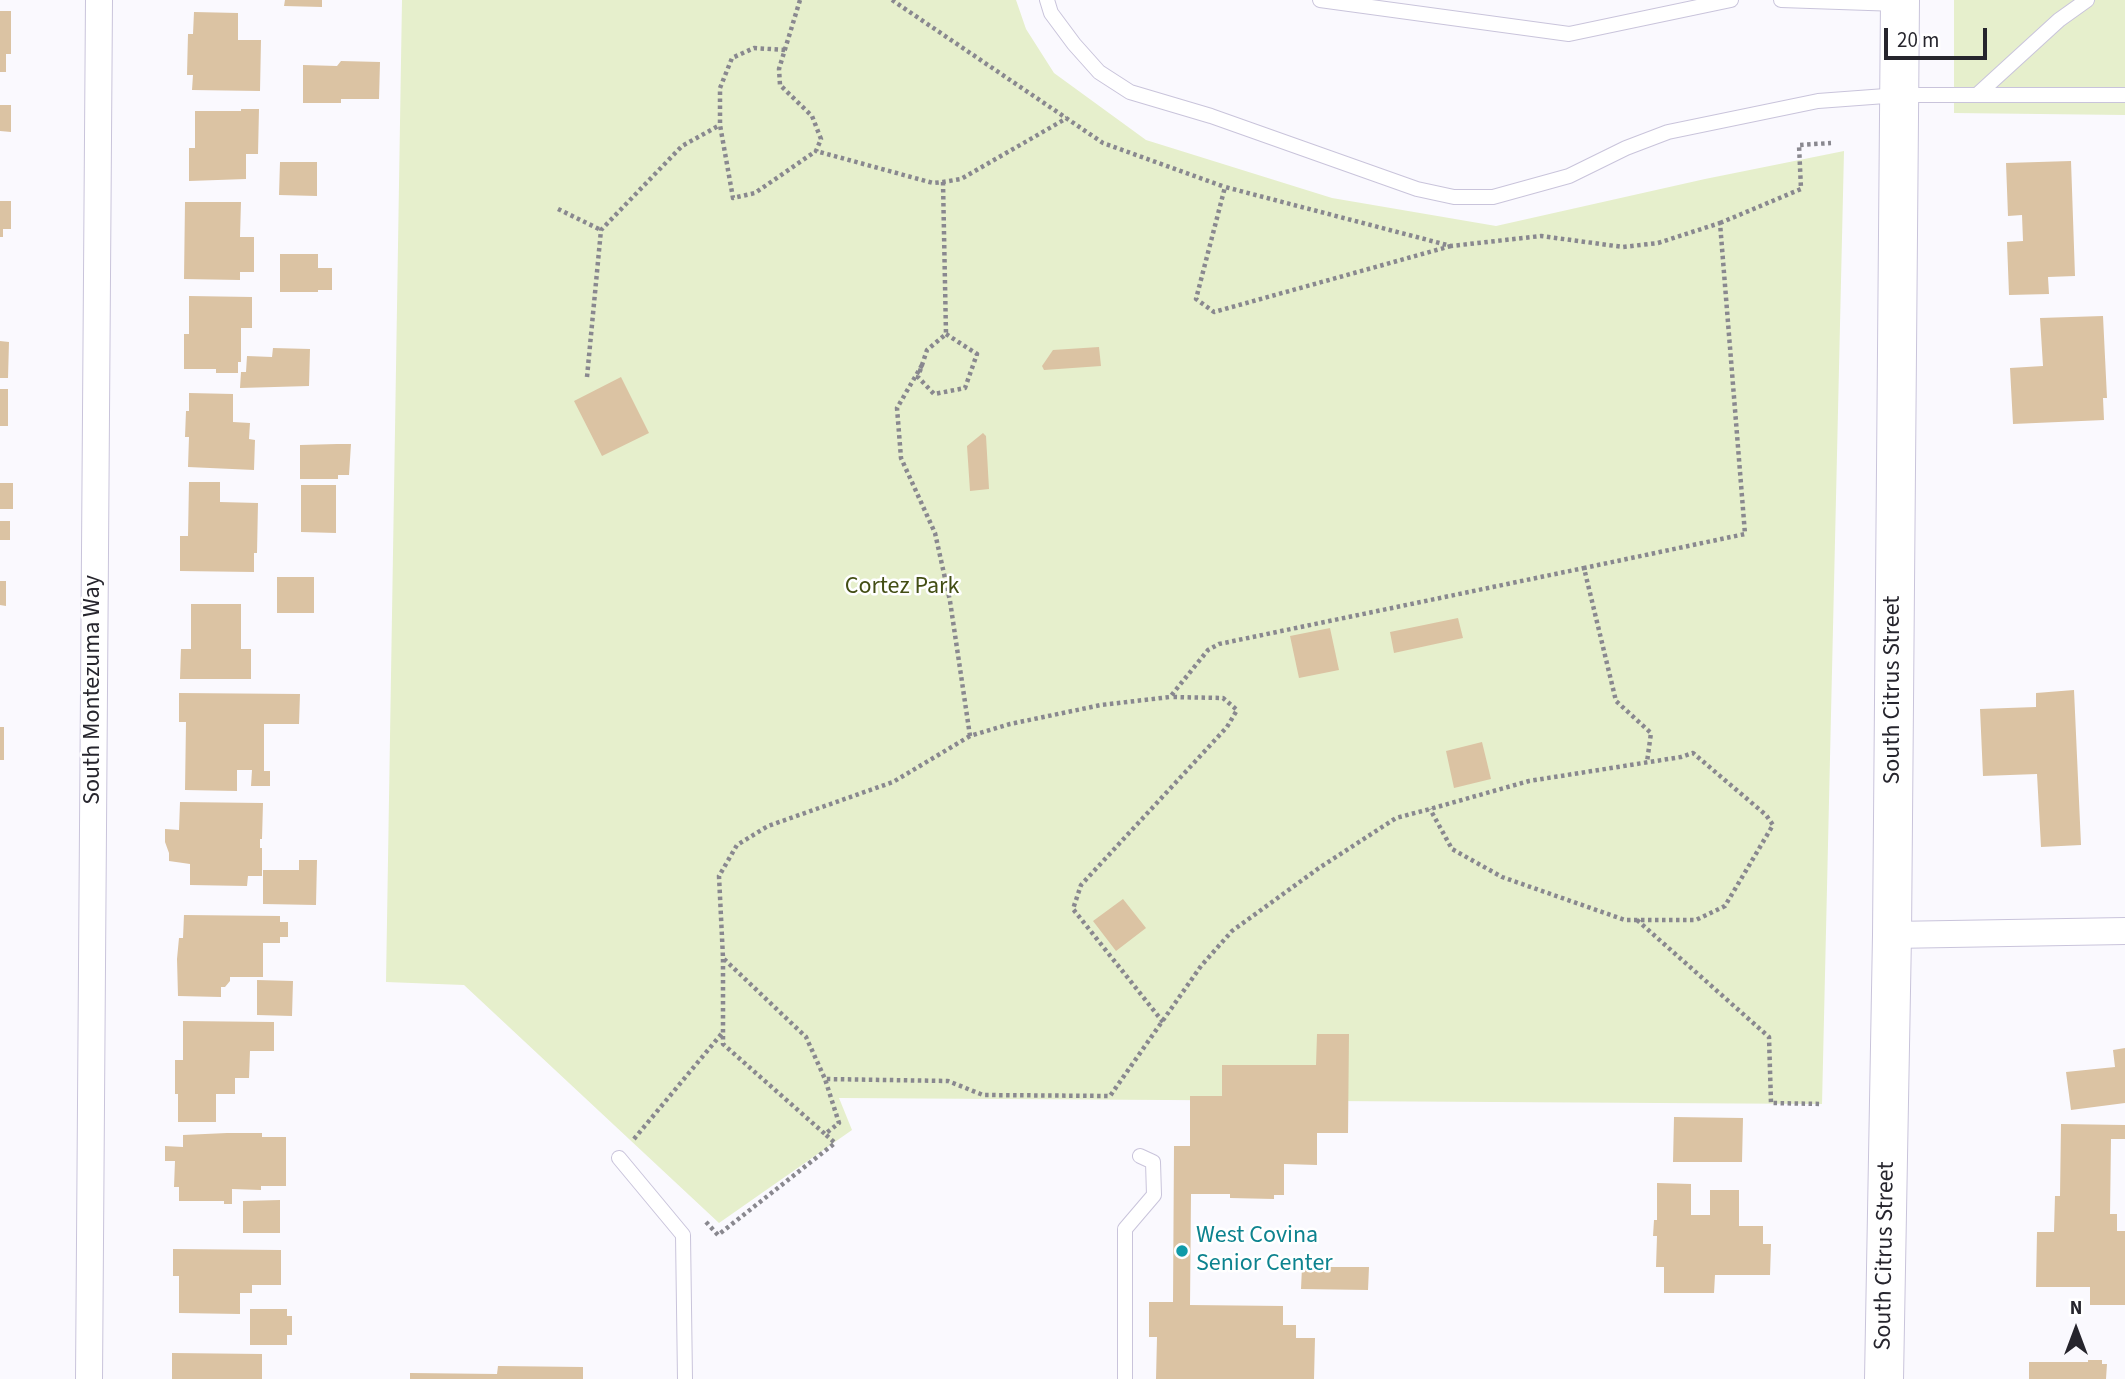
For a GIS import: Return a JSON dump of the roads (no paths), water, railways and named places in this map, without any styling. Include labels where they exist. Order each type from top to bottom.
[{"type":"main road","name":"South Citrus Street","points":[[1884,1379],[1892,935],[1900,2]]},
{"type":"street","name":"South Montezuma Way","points":[[89,1379],[99,0]]},
{"type":"street","points":[[1892,935],[2125,932]]},
{"type":"lane","points":[[1047,0],[1051,13],[1099,72],[1130,92],[1211,116],[1418,189],[1454,197],[1493,197],[1569,176],[1626,148],[1668,132],[1818,101],[1899,95],[2125,95]]},
{"type":"lane","points":[[1320,0],[1569,34],[1731,0]]},
{"type":"lane","points":[[1781,0],[1900,2]]},
{"type":"lane","points":[[1977,95],[2059,20],[2087,0]]},
{"type":"lane","points":[[1125,1379],[1125,1229],[1154,1195],[1153,1162],[1140,1156]]},
{"type":"lane","points":[[620,1158],[683,1235],[685,1379]]},
{"type":"place","name":"West Covina Senior Center","points":[[1182,1251]]},
{"type":"park label","name":"Cortez Park","points":[[902,588]]}]
